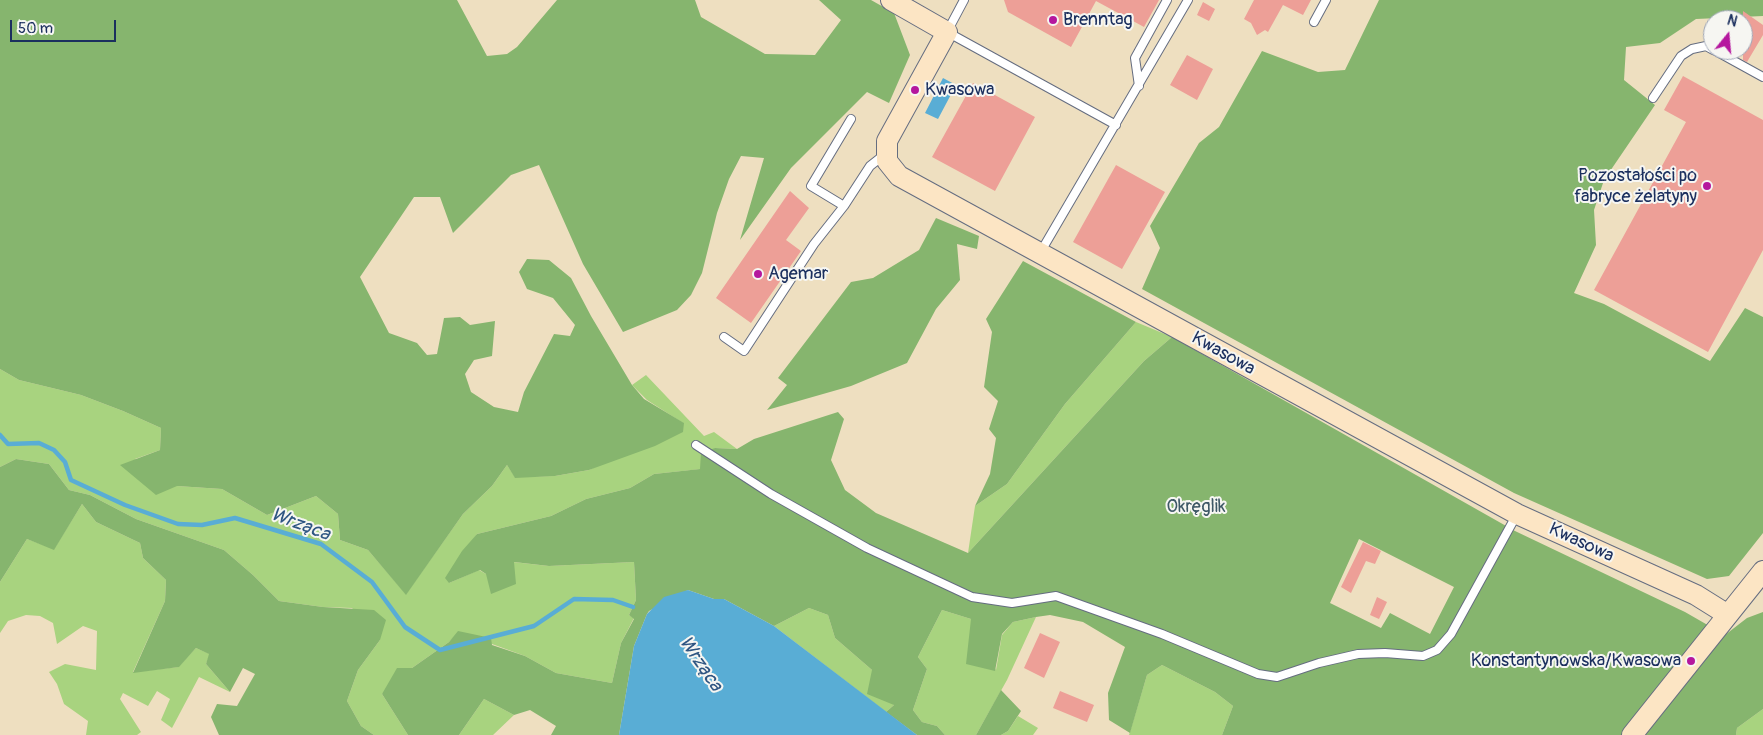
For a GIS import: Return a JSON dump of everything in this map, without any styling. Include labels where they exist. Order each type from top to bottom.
[{"type":"street","points":[[885,154],[890,134],[948,32],[891,0]]},
{"type":"street","name":"Kwasowa","points":[[885,154],[894,171],[905,180],[1039,254],[1517,514],[1696,595],[1728,615]]},
{"type":"street","points":[[1632,735],[1763,571]]},
{"type":"lane","points":[[964,0],[948,32],[1116,125]]},
{"type":"lane","points":[[1139,86],[1135,58],[1167,0]]},
{"type":"lane","points":[[1039,254],[1188,0]]},
{"type":"lane","points":[[1314,22],[1326,0]]},
{"type":"lane","points":[[1653,98],[1681,56],[1692,49],[1703,47]]},
{"type":"lane","points":[[1732,60],[1763,76]]},
{"type":"lane","points":[[844,206],[811,186],[851,119]]},
{"type":"lane","points":[[724,337],[744,351],[814,244],[844,206],[870,166],[885,154]]},
{"type":"lane","points":[[696,444],[771,494],[867,548],[972,597],[1012,603],[1056,596],[1162,634],[1258,674],[1277,677],[1319,663],[1358,654],[1385,653],[1424,656],[1438,650],[1451,634],[1517,514]]},
{"type":"green space","points":[[0,0],[457,0],[487,56],[507,54],[517,47],[557,0],[695,0],[701,17],[765,54],[815,55],[841,20],[819,0],[871,0],[894,13],[910,55],[889,103],[867,92],[791,168],[740,240],[764,158],[741,156],[729,179],[717,213],[702,273],[691,295],[677,310],[623,332],[583,264],[539,165],[511,175],[453,233],[440,197],[414,197],[360,277],[389,333],[417,343],[427,355],[437,354],[444,318],[460,317],[470,325],[495,321],[492,356],[474,360],[465,374],[471,392],[494,407],[518,412],[524,392],[554,334],[570,336],[575,325],[553,298],[527,289],[519,272],[527,259],[549,260],[571,278],[632,385],[644,399],[684,423],[683,432],[655,446],[589,470],[555,476],[515,478],[507,465],[492,486],[463,514],[406,595],[368,550],[340,540],[338,514],[316,496],[267,515],[222,489],[177,486],[156,495],[120,465],[160,450],[161,428],[81,395],[19,380],[0,369]]},
{"type":"green space","points":[[1379,0],[1763,0],[1763,16],[1753,16],[1753,10],[1703,10],[1703,19],[1696,19],[1660,43],[1626,47],[1624,80],[1655,105],[1604,180],[1594,210],[1596,245],[1574,293],[1604,304],[1710,361],[1745,308],[1763,317],[1763,533],[1729,576],[1707,579],[1514,493],[1142,289],[1160,248],[1150,226],[1199,143],[1219,127],[1262,51],[1318,72],[1345,70]]},
{"type":"green space","points":[[936,218],[979,236],[977,249],[957,244],[960,280],[936,309],[907,363],[851,386],[767,410],[787,385],[778,378],[851,282],[873,278],[919,250]]},
{"type":"green space","points":[[1023,261],[1136,322],[1065,404],[1007,484],[975,506],[990,474],[996,438],[989,429],[998,401],[984,387],[992,332],[986,319]]},
{"type":"green space","points":[[1136,322],[1172,337],[1144,361],[968,553],[975,506],[1007,484],[1065,404]]},
{"type":"green space","name":"Okręglik","points":[[1172,337],[1515,531],[1685,612],[1725,635],[1747,618],[1763,612],[1763,709],[1737,728],[1736,735],[1222,735],[1233,706],[1215,692],[1162,665],[1147,675],[1130,733],[1109,720],[1108,693],[1125,647],[1083,622],[1050,615],[1036,617],[1013,622],[1002,634],[995,671],[966,664],[971,619],[942,610],[918,657],[927,669],[913,710],[922,722],[937,726],[945,735],[917,735],[886,712],[894,705],[867,694],[872,670],[835,638],[828,615],[809,608],[774,626],[724,599],[714,599],[688,590],[649,611],[647,614],[634,646],[619,735],[551,735],[556,726],[530,710],[514,715],[484,699],[459,735],[408,735],[382,694],[397,668],[412,668],[449,642],[458,631],[491,638],[492,645],[525,656],[556,673],[612,683],[621,643],[634,619],[629,615],[636,600],[634,562],[549,566],[514,562],[516,584],[491,594],[486,574],[480,570],[449,583],[445,578],[462,551],[477,534],[551,516],[586,499],[630,488],[654,474],[700,469],[701,453],[715,448],[737,449],[754,439],[838,412],[844,419],[831,460],[845,490],[876,513],[968,553],[1144,361]],"holes":[[[1359,539],[1454,587],[1430,634],[1390,613],[1381,628],[1330,603]]]},
{"type":"green space","points":[[0,369],[19,380],[81,395],[161,428],[160,450],[135,459],[177,486],[222,489],[267,515],[316,496],[338,514],[340,540],[368,550],[406,594],[463,514],[492,486],[507,465],[515,477],[555,476],[589,470],[683,423],[647,400],[632,385],[646,375],[704,436],[714,432],[737,449],[715,448],[701,469],[654,474],[630,488],[586,499],[551,516],[477,534],[449,583],[479,570],[486,574],[513,562],[549,566],[634,562],[636,600],[629,615],[634,618],[621,643],[612,683],[556,673],[525,656],[459,632],[449,642],[412,668],[382,694],[408,735],[374,735],[361,726],[347,701],[358,670],[380,640],[352,608],[323,607],[279,601],[224,550],[136,519],[90,495],[69,490],[49,464],[16,459],[0,467]]},
{"type":"green space","points":[[16,459],[49,464],[69,490],[90,495],[136,519],[224,550],[279,601],[323,607],[374,610],[386,620],[380,640],[358,670],[347,701],[361,726],[374,735],[219,735],[211,717],[217,704],[237,706],[255,674],[243,668],[230,692],[206,664],[209,654],[196,648],[179,667],[133,673],[165,601],[166,580],[143,558],[140,543],[96,522],[82,504],[54,550],[27,539],[0,582],[0,467]]},
{"type":"green space","points":[[82,504],[96,522],[140,543],[143,558],[166,580],[165,601],[133,672],[178,667],[196,648],[210,654],[206,664],[230,692],[199,677],[172,728],[161,720],[170,699],[157,691],[148,706],[123,693],[120,699],[141,732],[137,735],[86,735],[88,721],[64,704],[57,684],[49,672],[65,664],[96,670],[97,631],[83,626],[57,644],[53,623],[40,616],[26,615],[8,621],[0,633],[0,582],[27,539],[54,549]]},
{"type":"green space","points":[[809,608],[828,615],[835,638],[872,670],[894,705],[886,712],[774,626]]},
{"type":"green space","points":[[942,610],[971,619],[996,670],[1002,635],[1013,622],[1036,617],[1007,680],[976,735],[945,735],[937,726],[922,722],[913,710],[927,669],[918,657]]},
{"type":"green space","points":[[1162,665],[1215,692],[1233,706],[1222,735],[1129,735],[1147,675]]},
{"type":"green space","points":[[1001,690],[1021,711],[1008,731],[1001,735],[976,735]]},
{"type":"green space","points":[[484,699],[514,715],[493,735],[459,735]]},
{"type":"green space","points":[[1763,709],[1763,735],[1736,735],[1737,728]]},
{"type":"green space","points":[[1018,716],[1038,728],[1033,735],[1001,735],[1008,731]]},
{"type":"water","points":[[943,78],[956,85],[938,119],[925,113]]},
{"type":"water","points":[[688,590],[714,599],[724,599],[774,626],[917,735],[619,735],[634,646],[647,614],[664,597]]},
{"type":"building","name":"Brenntag","points":[[1004,0],[1159,0],[1144,27],[1096,1],[1071,47],[1008,12]]},
{"type":"building","points":[[1254,0],[1311,0],[1303,15],[1283,5],[1268,32],[1265,30],[1257,35],[1251,23],[1244,19]]},
{"type":"building","points":[[1203,2],[1215,9],[1209,21],[1197,15]]},
{"type":"building","points":[[1753,18],[1763,25],[1763,35],[1753,52]]},
{"type":"building","points":[[1187,55],[1213,69],[1197,100],[1170,85]]},
{"type":"building","name":"Pozostałości po fabryce żelatyny","points":[[1683,76],[1763,120],[1763,250],[1708,352],[1594,290],[1686,122],[1664,110]]},
{"type":"building","points":[[973,83],[1035,117],[995,191],[932,157]]},
{"type":"building","points":[[1116,165],[1165,192],[1122,269],[1073,242]]},
{"type":"building","name":"Agemar","points":[[790,191],[809,208],[786,240],[801,251],[751,323],[716,298]]},
{"type":"building","points":[[1363,542],[1381,551],[1375,564],[1366,561],[1351,593],[1341,587]]},
{"type":"building","points":[[1377,597],[1387,602],[1379,619],[1370,615]]},
{"type":"building","points":[[1040,633],[1060,642],[1044,678],[1024,668]]},
{"type":"building","points":[[1060,691],[1094,705],[1087,722],[1053,708]]},
{"type":"waterway","name":"Wrząca","points":[[0,435],[8,444],[39,443],[54,450],[65,462],[71,480],[125,505],[178,524],[202,525],[235,518],[321,544],[372,582],[405,627],[440,650],[534,626],[574,599],[613,600],[633,607]]},
{"type":"place","name":"Brenntag","points":[[1053,20]]},
{"type":"place","name":"Kwasowa","points":[[915,90]]},
{"type":"place","name":"Pozostałości po fabryce żelatyny","points":[[1707,186]]},
{"type":"place","name":"Agemar","points":[[758,274]]},
{"type":"place","name":"Konstantynowska/Kwasowa","points":[[1691,661]]}]
